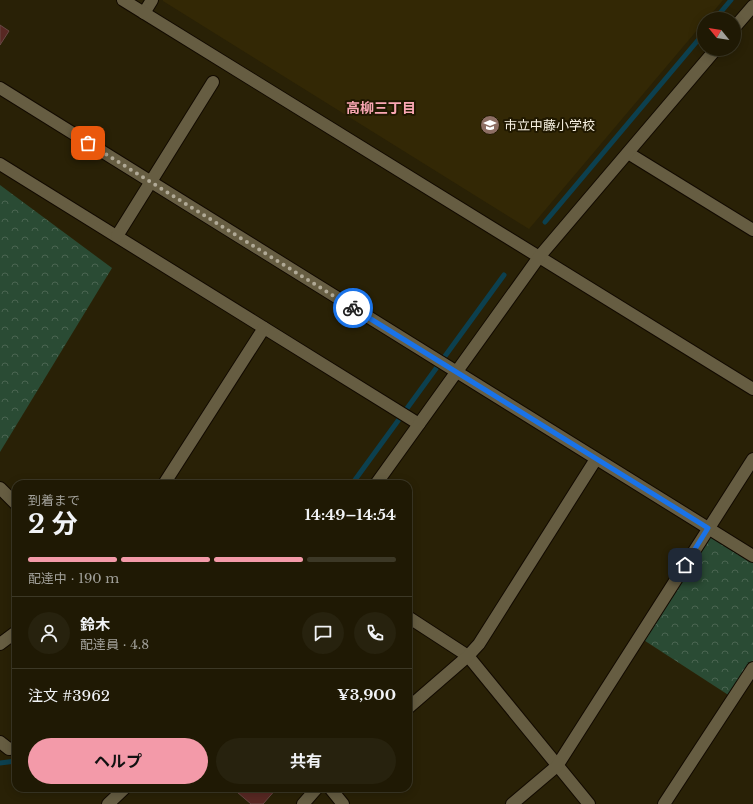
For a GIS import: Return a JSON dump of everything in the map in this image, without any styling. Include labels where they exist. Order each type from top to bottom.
[{"type":"street","points":[[123,0],[753,389]]},
{"type":"street","points":[[144,13],[152,0]]},
{"type":"street","points":[[741,20],[753,6]]},
{"type":"street","points":[[379,480],[539,257],[710,56]]},
{"type":"street","points":[[117,236],[213,82]]},
{"type":"street","points":[[0,88],[753,556]]},
{"type":"street","points":[[628,153],[753,230]]},
{"type":"street","points":[[0,164],[419,424]]},
{"type":"street","points":[[167,480],[264,328]]},
{"type":"street","points":[[412,705],[468,656],[479,644],[596,459]]},
{"type":"street","points":[[512,804],[557,766],[753,459]]},
{"type":"street","points":[[0,488],[12,500]]},
{"type":"street","points":[[412,620],[468,656],[589,804]]},
{"type":"street","points":[[0,644],[12,635]]},
{"type":"street","points":[[664,804],[748,686],[753,668]]},
{"type":"street","points":[[0,742],[9,749],[12,749]]},
{"type":"street","points":[[108,804],[121,792]]},
{"type":"street","points":[[303,804],[314,792]]},
{"type":"street","points":[[333,792],[343,804]]},
{"type":"shaded area","name":"市立中藤小学校","points":[[723,0],[713,12],[697,12],[697,30],[529,229],[163,1]]},
{"type":"green space","points":[[0,185],[112,268],[0,452]]},
{"type":"green space","points":[[708,528],[753,561],[753,662],[733,698],[639,637]]},
{"type":"building","points":[[0,25],[9,31],[0,45]]},
{"type":"building","points":[[237,792],[274,792],[263,804],[251,804]]},
{"type":"waterway","points":[[721,12],[731,0]]},
{"type":"waterway","points":[[545,222],[697,41]]},
{"type":"waterway","points":[[355,480],[504,275]]},
{"type":"waterway","points":[[0,763],[12,762]]},
{"type":"way so far","points":[[88,143],[353,308]]},
{"type":"place","name":"市立中藤小学校","points":[[490,125]]},
{"type":"district","name":"高柳三丁目","points":[[381,108]]},
{"type":"route","points":[[353,308],[708,528],[685,565]]}]
